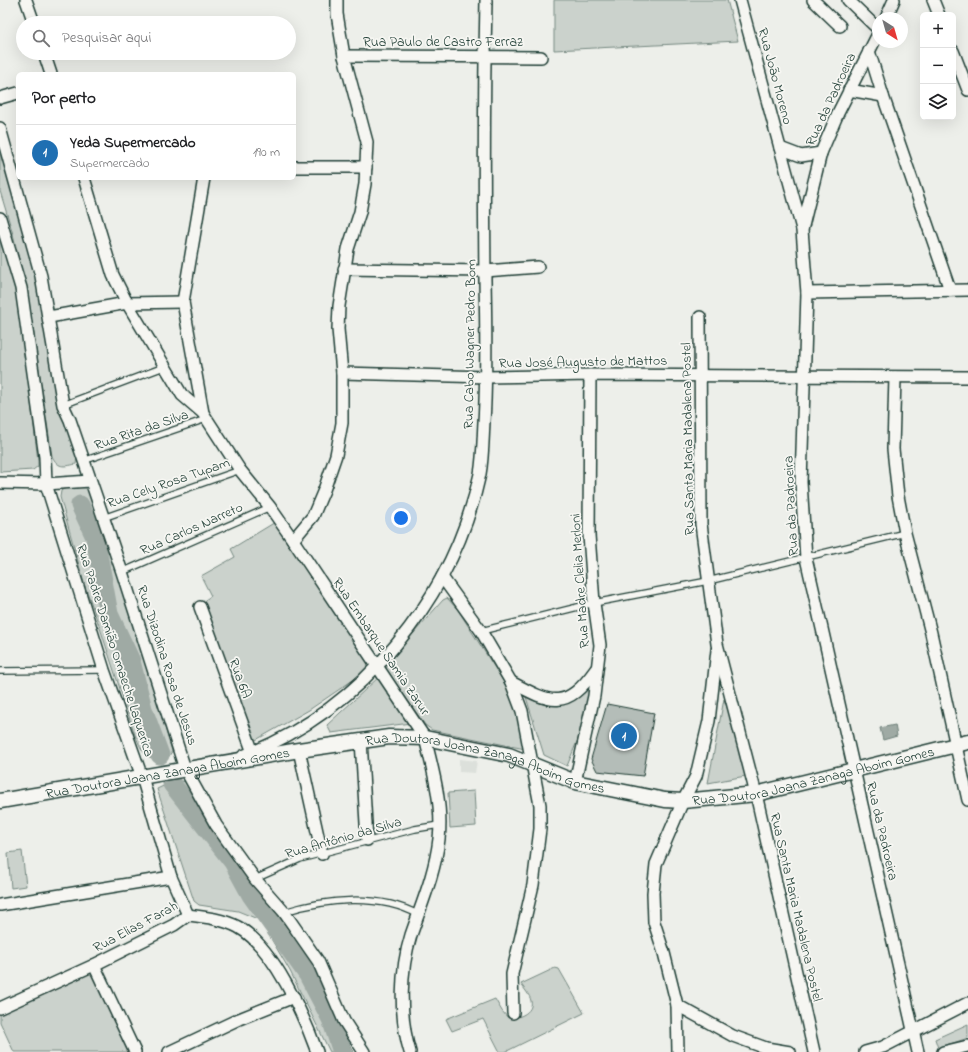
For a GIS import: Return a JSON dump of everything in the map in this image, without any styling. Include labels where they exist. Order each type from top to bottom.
[{"type":"street","points":[[26,0],[32,16]]},
{"type":"street","points":[[293,540],[313,516],[336,455],[342,423],[342,373],[338,329],[339,306],[348,249],[364,197],[367,142],[344,56],[337,14],[337,0]]},
{"type":"street","name":"Rua Cabo Wagner Pedro Bom","points":[[254,755],[294,732],[339,701],[362,682],[378,666],[425,607],[442,577],[455,551],[480,473],[487,377],[485,271],[486,0]]},
{"type":"street","name":"Rua João Moreno","points":[[740,0],[802,230]]},
{"type":"street","points":[[813,0],[840,26]]},
{"type":"street","points":[[848,0],[872,23]]},
{"type":"street","points":[[889,12],[894,0]]},
{"type":"street","points":[[933,0],[938,12]]},
{"type":"street","name":"Rua da Padroeira","points":[[872,45],[849,90],[821,153],[802,230],[807,293],[803,376],[801,482],[806,558],[918,1052]]},
{"type":"street","points":[[869,51],[950,290]]},
{"type":"street","name":"Rua Paulo de Castro Ferraz","points":[[344,56],[541,57]]},
{"type":"street","points":[[956,59],[968,90]]},
{"type":"street","points":[[46,60],[50,72]]},
{"type":"street","points":[[849,90],[883,96]]},
{"type":"street","points":[[0,98],[16,94]]},
{"type":"street","name":"Rua Dizodina Rosa de Jesus","points":[[0,128],[42,276],[63,405],[70,420],[122,572],[185,769],[216,825],[255,879],[284,912],[318,961],[344,1021],[364,1052]]},
{"type":"street","points":[[780,148],[801,156],[821,153]]},
{"type":"street","points":[[296,167],[366,167]]},
{"type":"street","points":[[85,180],[113,275],[127,303],[182,395],[204,416]]},
{"type":"street","points":[[204,180],[183,302],[204,416]]},
{"type":"street","name":"Rua Padre Damião Omaeche Laquerica","points":[[0,218],[22,288],[45,457],[46,484],[104,670],[142,777],[171,878],[188,915]]},
{"type":"street","points":[[344,269],[485,271],[538,267]]},
{"type":"street","points":[[807,293],[968,290]]},
{"type":"street","points":[[49,317],[127,303],[183,302]]},
{"type":"street","name":"Rua Santa Maria Madalena Postel","points":[[700,317],[701,524],[708,580],[718,644],[756,794],[814,1052]]},
{"type":"street","name":"Rua José Augusto de Mattos","points":[[342,373],[487,377],[590,375],[968,377]]},
{"type":"street","name":"Rua Madre Clelia Merloni","points":[[575,782],[594,696],[600,645],[594,603],[589,535],[590,375]]},
{"type":"street","points":[[894,377],[893,469],[904,533],[962,744],[968,800]]},
{"type":"street","name":"Rua Embarque Samia Zarur","points":[[204,416],[240,470],[270,507],[293,540],[425,738],[434,772],[439,825],[436,858],[419,916],[411,936],[406,959],[402,1008],[405,1038],[410,1052]]},
{"type":"street","points":[[0,483],[46,484],[90,482]]},
{"type":"street","points":[[442,577],[481,631],[511,682],[522,711],[540,805],[540,829],[533,885],[512,974],[513,1014]]},
{"type":"street","name":"Rua 6A","points":[[200,607],[254,755]]},
{"type":"street","points":[[678,1052],[676,1005],[664,953],[654,922],[653,893],[656,864],[683,801],[696,776],[709,721],[718,644]]},
{"type":"street","points":[[511,682],[540,698],[556,700],[572,696],[584,687],[598,667]]},
{"type":"street","name":"Rua Doutora Joana Zanaga Aboim Gomes","points":[[0,801],[222,764],[254,755],[389,737],[425,738],[509,755],[575,782],[665,800],[683,801],[756,794],[962,744]]},
{"type":"street","points":[[360,740],[367,840]]},
{"type":"street","points":[[299,750],[322,854]]},
{"type":"street","points":[[0,905],[171,878]]},
{"type":"street","name":"Rua Elias Farah","points":[[0,1008],[94,965],[174,925],[188,915],[212,918],[228,922],[240,928],[254,940],[274,965],[294,997],[308,1027],[317,1052]]},
{"type":"street","points":[[94,965],[135,1052]]},
{"type":"street","points":[[169,1052],[239,1019],[294,997]]},
{"type":"street","points":[[865,1052],[883,1047],[968,1003]]},
{"type":"street","points":[[676,1005],[733,1036],[766,1048],[790,1052]]},
{"type":"street","points":[[944,1052],[968,1046]]},
{"type":"lane","points":[[63,405],[164,367]]},
{"type":"lane","name":"Rua Rita da Silva","points":[[83,461],[204,416]]},
{"type":"lane","name":"Rua Cely Rosa Tupam","points":[[103,518],[240,470]]},
{"type":"lane","name":"Rua Carlos Narreto","points":[[122,572],[270,507]]},
{"type":"lane","points":[[481,631],[594,603],[806,558],[904,533]]},
{"type":"lane","points":[[0,671],[104,670]]},
{"type":"lane","name":"Rua Antônio da Silva","points":[[255,879],[300,859],[415,828],[439,825]]},
{"type":"lane","points":[[284,912],[301,907],[333,902],[365,900],[406,909],[419,916]]},
{"type":"shaded area","points":[[554,0],[727,0],[738,41],[554,50]]},
{"type":"shaded area","points":[[0,140],[29,244],[77,456],[76,464],[68,466],[59,465],[52,456],[29,302],[13,234],[0,191]]},
{"type":"shaded area","points":[[0,236],[13,280],[21,319],[38,461],[38,466],[33,470],[0,472]]},
{"type":"shaded area","points":[[67,486],[87,488],[91,493],[139,640],[172,751],[168,758],[155,759],[146,755],[140,747],[135,735],[84,583],[60,497],[61,491]]},
{"type":"shaded area","points":[[277,521],[375,665],[309,710],[247,745],[196,606],[211,596],[201,576],[235,557],[231,549]]},
{"type":"shaded area","points":[[447,598],[458,610],[507,687],[522,724],[525,749],[432,730],[425,725],[386,669],[389,661],[443,600]]},
{"type":"shaded area","points":[[380,676],[411,723],[331,733],[327,725]]},
{"type":"shaded area","points":[[592,685],[580,734],[567,766],[544,755],[526,697],[550,704],[561,703]]},
{"type":"shaded area","points":[[724,699],[751,775],[708,783]]},
{"type":"shaded area","points":[[895,725],[897,736],[883,740],[880,728]]},
{"type":"shaded area","points":[[459,759],[477,761],[475,773],[459,772]]},
{"type":"shaded area","points":[[176,780],[187,782],[252,882],[310,958],[353,1052],[330,1052],[290,971],[260,920],[238,911],[199,905],[194,901],[157,789]]},
{"type":"shaded area","points":[[474,791],[476,826],[450,828],[448,793]]},
{"type":"shaded area","points":[[22,851],[26,886],[11,888],[8,853]]},
{"type":"shaded area","points":[[92,967],[132,1052],[14,1052],[0,1022],[0,1009]]},
{"type":"shaded area","points":[[555,968],[559,969],[584,1013],[505,1052],[500,1052],[483,1019],[452,1031],[446,1019],[495,999],[508,1018],[524,1014],[530,1009],[531,1001],[521,984]]},
{"type":"shaded area","points":[[968,1024],[968,1038],[938,1048],[935,1039]]},
{"type":"building","points":[[607,704],[654,713],[643,776],[597,771],[591,759]]},
{"type":"waterway","points":[[80,505],[95,537],[109,614],[131,661],[143,709],[160,755]]},
{"type":"waterway","points":[[172,784],[233,862],[251,895],[308,975],[331,1019],[342,1052]]},
{"type":"place","name":"Yeda Supermercado","points":[[624,736]]}]
